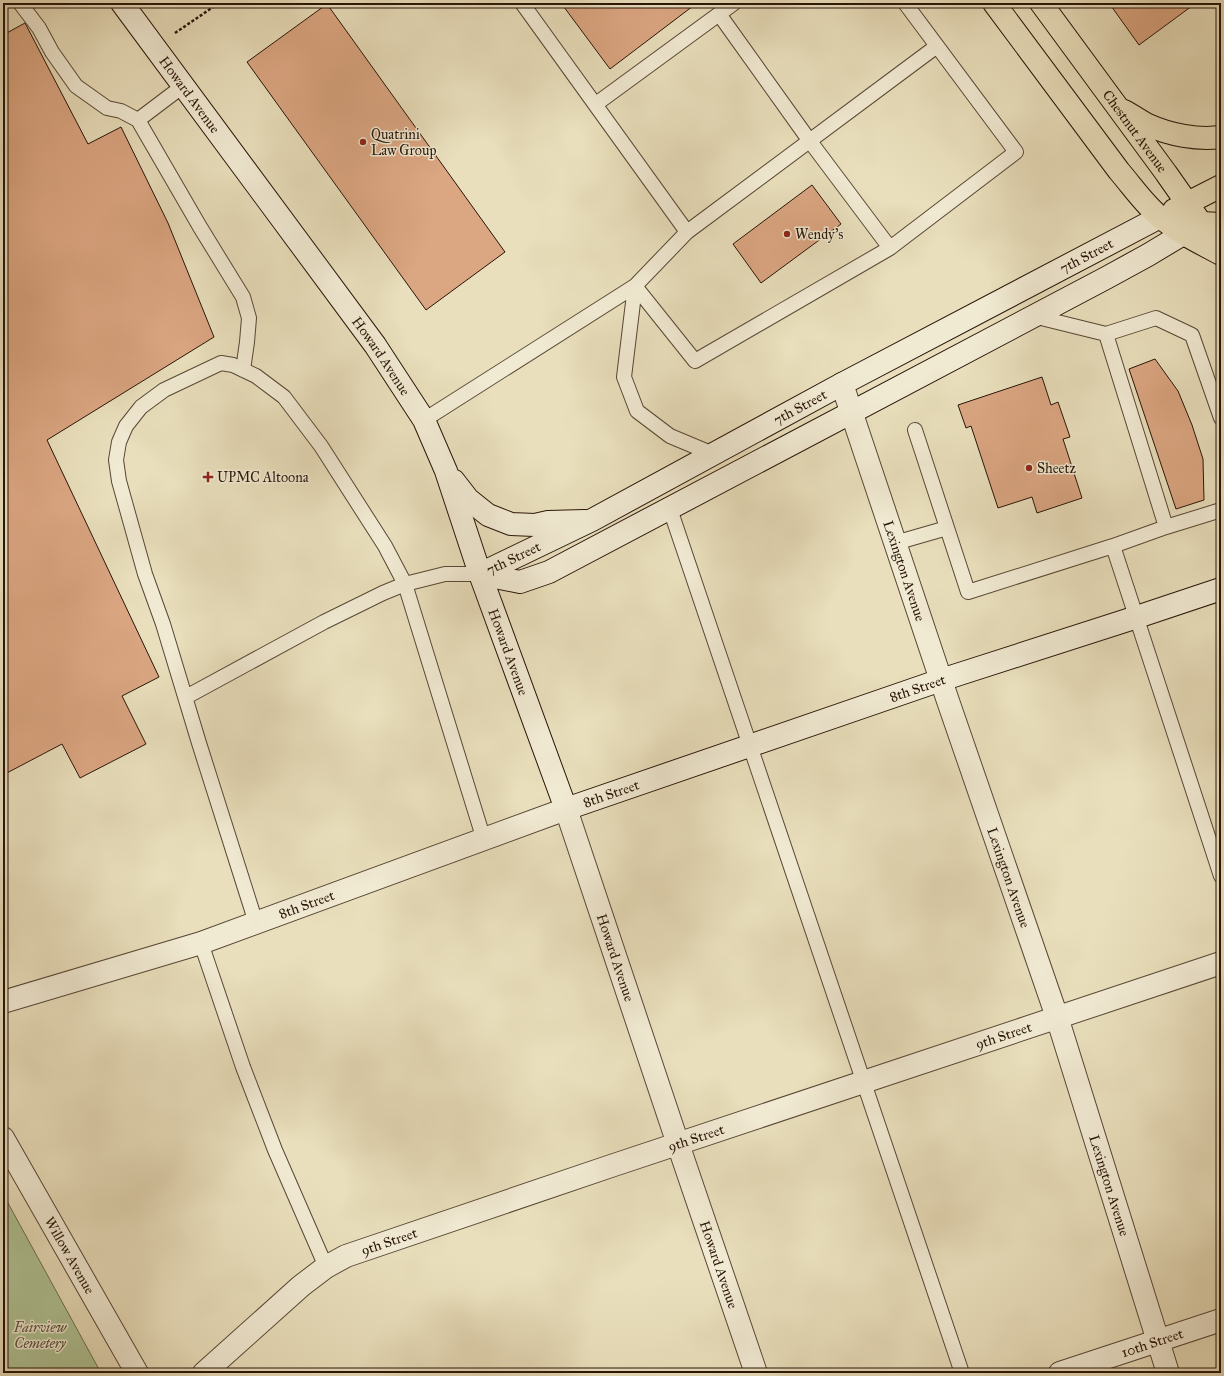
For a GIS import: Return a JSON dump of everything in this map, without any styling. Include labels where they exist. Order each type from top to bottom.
[{"type":"main road","points":[[994,3],[1119,171],[1138,194],[1160,217],[1202,227]]},
{"type":"main road","name":"Chestnut Avenue","points":[[1041,3],[1166,173],[1202,227],[1219,256]]},
{"type":"main road","points":[[1117,107],[1148,125],[1178,135],[1212,138],[1221,136]]},
{"type":"main road","name":"7th Street","points":[[1160,217],[1221,186]]},
{"type":"street","name":"Howard Avenue","points":[[122,3],[375,345],[424,420],[446,471],[480,574],[566,809],[756,1373]]},
{"type":"street","name":"7th Street","points":[[480,574],[592,520],[842,384],[1160,217]]},
{"type":"street","name":"7th Street","points":[[480,574],[520,582],[549,572],[1202,227]]},
{"type":"street","name":"Lexington Avenue","points":[[842,384],[941,680],[1057,1017],[1168,1373]]},
{"type":"street","points":[[446,471],[468,499],[488,516],[511,524],[535,525],[548,522],[592,520]]},
{"type":"street","name":"8th Street","points":[[3,1002],[201,943],[566,809],[941,680],[1221,589]]},
{"type":"street","name":"9th Street","points":[[204,1373],[301,1286],[326,1267],[346,1256],[1221,963]]},
{"type":"street","name":"Willow Avenue","points":[[3,1138],[137,1373]]},
{"type":"street","name":"10th Street","points":[[1060,1373],[1221,1320]]},
{"type":"lane","points":[[20,3],[39,28],[52,52],[76,86],[107,108],[121,111],[138,120],[200,227],[243,297],[248,318],[247,342],[243,370]]},
{"type":"lane","points":[[522,3],[687,232]]},
{"type":"lane","points":[[596,104],[734,3]]},
{"type":"lane","points":[[635,286],[694,361],[890,248],[1016,152],[905,3]]},
{"type":"lane","points":[[719,14],[890,248]]},
{"type":"lane","points":[[424,420],[635,286],[687,232],[937,46]]},
{"type":"lane","points":[[138,120],[183,86]]},
{"type":"lane","points":[[635,286],[624,377],[637,411],[670,436],[713,454]]},
{"type":"lane","points":[[1034,316],[1106,334],[1156,318],[1192,335],[1221,418]]},
{"type":"lane","points":[[1106,334],[1166,527]]},
{"type":"lane","points":[[256,923],[146,574],[119,481],[116,460],[119,442],[126,426],[141,407],[164,390],[221,363],[233,365],[256,376],[284,397],[316,440],[385,546],[405,584],[484,840]]},
{"type":"lane","points":[[915,430],[968,592],[1221,510]]},
{"type":"lane","points":[[670,508],[962,1373]]},
{"type":"lane","points":[[895,543],[947,528]]},
{"type":"lane","points":[[1113,546],[1221,876]]},
{"type":"lane","points":[[186,697],[324,622],[383,593],[405,584],[444,574],[480,574]]},
{"type":"lane","points":[[201,943],[242,1067],[275,1150],[326,1267]]},
{"type":"path","points":[[173,34],[219,3]]},
{"type":"green space","name":"Fairview Cemetery","points":[[3,1194],[101,1373],[3,1373]]},
{"type":"building","points":[[561,3],[697,3],[610,69]]},
{"type":"building","points":[[1109,3],[1196,3],[1139,45]]},
{"type":"building","points":[[327,4],[505,252],[426,310],[247,62]]},
{"type":"building","points":[[25,23],[88,144],[121,127],[168,223],[214,337],[47,440],[159,677],[122,696],[146,744],[80,778],[62,744],[3,775],[3,35]]},
{"type":"building","name":"Wendy's","points":[[812,185],[841,224],[761,283],[733,244]]},
{"type":"building","points":[[1155,359],[1178,391],[1192,425],[1203,459],[1204,500],[1176,509],[1129,369]]},
{"type":"building","name":"Sheetz","points":[[1042,377],[1051,405],[1058,402],[1070,437],[1063,439],[1082,498],[1037,513],[1032,497],[998,508],[971,426],[966,428],[958,405]]},
{"type":"place","name":"Quatrini Law Group","points":[[363,142]]},
{"type":"place","name":"Wendy's","points":[[787,234]]},
{"type":"place","name":"Sheetz","points":[[1029,468]]},
{"type":"place","name":"UPMC Altoona","points":[[208,477]]}]
